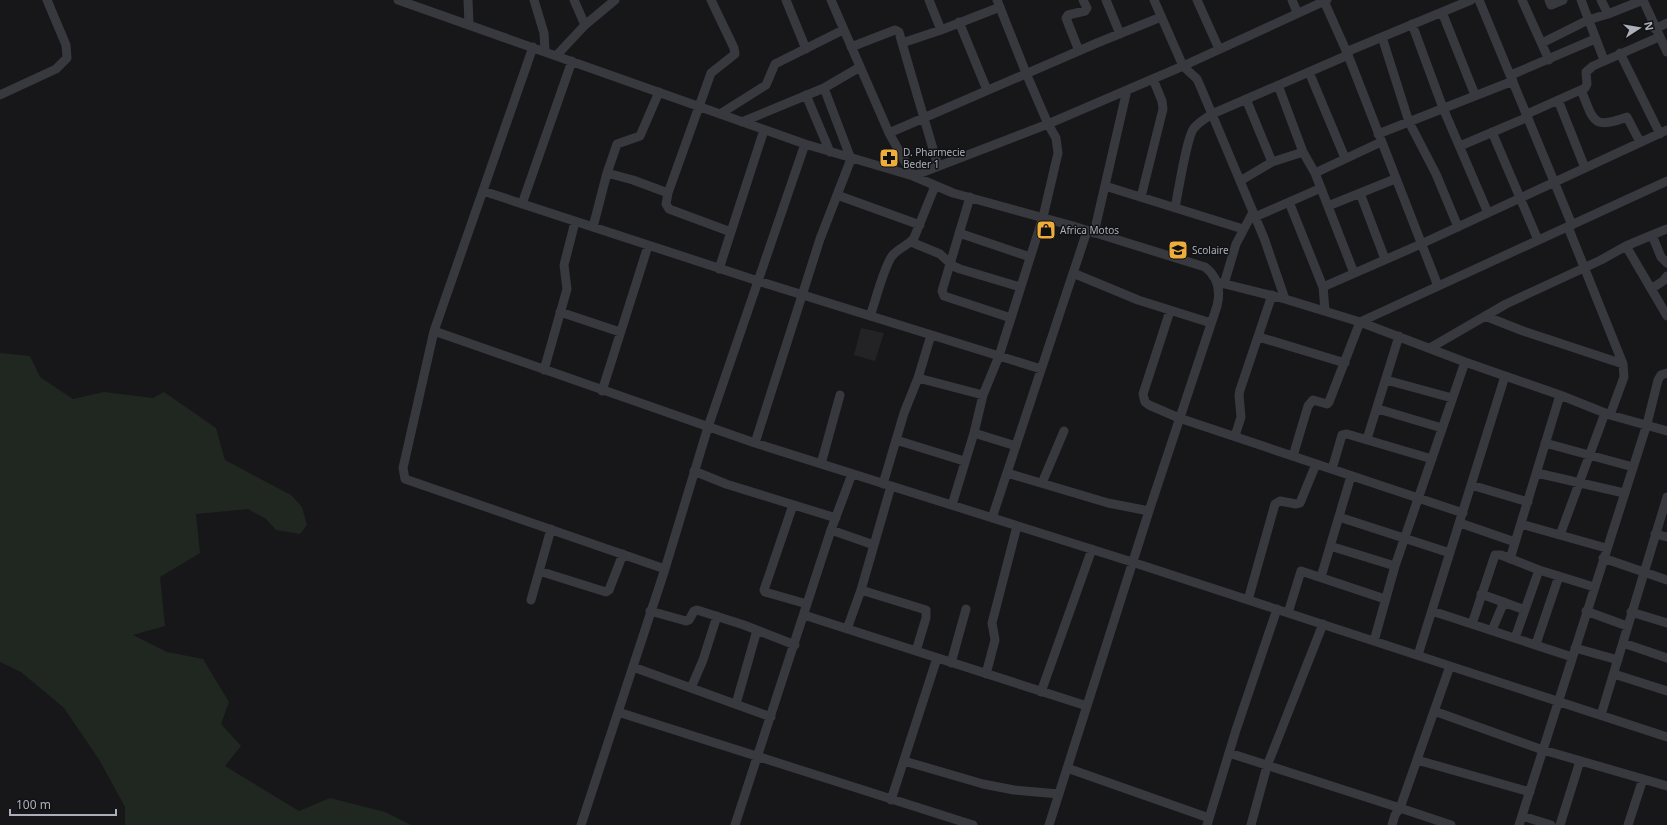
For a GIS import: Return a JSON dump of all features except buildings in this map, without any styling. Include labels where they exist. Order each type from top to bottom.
[{"type":"street","points":[[0,95],[56,69],[67,58],[66,45],[47,0]]},
{"type":"street","points":[[398,0],[409,2],[556,56],[805,144],[851,159],[913,176],[935,186],[970,197],[1043,217],[1205,267],[1220,283],[1325,310],[1399,336],[1465,362],[1560,394],[1608,414],[1667,430]]},
{"type":"street","points":[[468,0],[469,24]]},
{"type":"street","points":[[534,0],[544,33],[545,51]]},
{"type":"street","points":[[574,0],[585,24]]},
{"type":"street","points":[[556,56],[585,24],[614,0]]},
{"type":"street","points":[[711,0],[734,48],[735,54],[711,73],[668,193],[666,204],[669,208],[731,232]]},
{"type":"street","points":[[786,0],[806,48]]},
{"type":"street","points":[[830,0],[889,133],[913,176]]},
{"type":"street","points":[[929,0],[941,30]]},
{"type":"street","points":[[1079,51],[1066,18],[1068,15],[1085,11],[1086,8],[1083,0]]},
{"type":"street","points":[[1106,0],[1120,34]]},
{"type":"street","points":[[1154,0],[1183,66],[1197,79],[1276,269],[1285,299]]},
{"type":"street","points":[[1197,0],[1219,49]]},
{"type":"street","points":[[1292,0],[1297,12]]},
{"type":"street","points":[[1175,208],[1193,130],[1212,114],[1309,72],[1382,37],[1471,0]]},
{"type":"street","points":[[1479,0],[1554,181],[1584,268],[1623,364],[1624,377],[1590,455],[1560,535]]},
{"type":"street","points":[[1522,0],[1549,60]]},
{"type":"street","points":[[1548,0],[1551,5],[1563,0]]},
{"type":"street","points":[[1581,0],[1604,60]]},
{"type":"street","points":[[1601,0],[1608,14]]},
{"type":"street","points":[[1542,43],[1588,20],[1643,0],[1667,52]]},
{"type":"street","points":[[913,176],[1048,124],[1154,79],[1297,12],[1326,1],[1438,286]]},
{"type":"street","points":[[902,43],[941,30],[999,4],[1026,73],[1048,124],[1056,138],[1058,153],[1043,217],[999,356],[983,395],[974,433],[964,461],[952,505]]},
{"type":"street","points":[[1442,12],[1475,95]]},
{"type":"street","points":[[889,133],[1026,73],[1162,17]]},
{"type":"street","points":[[959,22],[987,90]]},
{"type":"street","points":[[1460,146],[1581,90],[1587,85],[1587,70],[1657,33],[1667,23]]},
{"type":"street","points":[[1412,24],[1443,108],[1488,212]]},
{"type":"street","points":[[720,114],[766,85],[775,64],[843,30]]},
{"type":"street","points":[[851,47],[895,30],[899,32],[938,166]]},
{"type":"street","points":[[1382,37],[1409,122],[1436,174],[1458,227]]},
{"type":"street","points":[[1315,173],[1409,122],[1475,95],[1595,39]]},
{"type":"street","points":[[532,47],[434,331],[403,468],[403,476],[408,481],[665,569]]},
{"type":"street","points":[[1323,287],[1421,244],[1554,181],[1663,132],[1620,53]]},
{"type":"street","points":[[522,204],[572,61]]},
{"type":"street","points":[[742,122],[824,88],[860,68]]},
{"type":"street","points":[[1309,72],[1345,158]]},
{"type":"street","points":[[1142,197],[1162,109],[1162,101],[1154,79]]},
{"type":"street","points":[[1278,85],[1303,152],[1315,173],[1354,273]]},
{"type":"street","points":[[755,443],[802,295],[851,159],[843,132],[824,88]]},
{"type":"street","points":[[992,518],[1073,273],[1090,232],[1105,186],[1127,90]]},
{"type":"street","points":[[1581,90],[1593,118],[1601,124],[1609,124],[1627,117],[1640,142]]},
{"type":"street","points":[[593,228],[617,144],[640,136],[659,92]]},
{"type":"street","points":[[806,96],[830,152]]},
{"type":"street","points":[[1246,99],[1272,162]]},
{"type":"street","points":[[1558,100],[1585,168]]},
{"type":"street","points":[[719,269],[764,130]]},
{"type":"street","points":[[1492,132],[1538,240]]},
{"type":"street","points":[[581,825],[665,569],[708,426],[805,144]]},
{"type":"street","points":[[1240,181],[1272,162],[1303,152]]},
{"type":"street","points":[[608,173],[633,180],[668,193]]},
{"type":"street","points":[[1328,206],[1395,179]]},
{"type":"street","points":[[1294,456],[1308,406],[1313,400],[1327,404],[1329,402],[1360,322],[1667,181]]},
{"type":"street","points":[[870,316],[891,259],[900,248],[911,242],[920,225],[935,186]]},
{"type":"street","points":[[1105,186],[1243,230]]},
{"type":"street","points":[[1049,825],[1132,562],[1218,301],[1220,283],[1236,244],[1243,230],[1254,215],[1321,188]]},
{"type":"street","points":[[482,191],[719,269],[1041,369]]},
{"type":"street","points":[[1360,193],[1385,259]]},
{"type":"street","points":[[837,195],[920,225]]},
{"type":"street","points":[[970,197],[942,291],[944,296],[1011,318]]},
{"type":"street","points":[[1289,202],[1323,287],[1325,310]]},
{"type":"street","points":[[544,370],[567,289],[564,265],[575,222]]},
{"type":"street","points":[[1430,348],[1485,316],[1626,246],[1667,229]]},
{"type":"street","points":[[959,233],[1030,257]]},
{"type":"street","points":[[1652,235],[1661,257],[1667,263]]},
{"type":"street","points":[[911,242],[940,254],[960,269],[1020,287]]},
{"type":"street","points":[[602,390],[648,246]]},
{"type":"street","points":[[1626,246],[1667,316]]},
{"type":"street","points":[[1073,273],[1138,300],[1211,323]]},
{"type":"street","points":[[1651,289],[1663,281],[1667,276]]},
{"type":"street","points":[[1235,436],[1241,417],[1240,390],[1272,296]]},
{"type":"street","points":[[1170,311],[1143,394],[1145,402],[1149,405],[1179,418],[1419,499],[1515,542]]},
{"type":"street","points":[[560,312],[620,332]]},
{"type":"street","points":[[1485,316],[1523,331],[1623,364]]},
{"type":"street","points":[[434,331],[755,443],[1288,612],[1667,737]]},
{"type":"street","points":[[847,629],[861,590],[874,545],[896,440],[904,413],[918,378],[931,335]]},
{"type":"street","points":[[1367,439],[1378,410],[1399,336]]},
{"type":"street","points":[[1259,337],[1345,363]]},
{"type":"street","points":[[1374,641],[1395,566],[1465,362]]},
{"type":"street","points":[[1551,825],[1520,821],[1633,467],[1658,380],[1661,375],[1667,373]]},
{"type":"street","points":[[1418,656],[1505,376]]},
{"type":"street","points":[[918,378],[983,395]]},
{"type":"street","points":[[1386,380],[1452,398]]},
{"type":"street","points":[[1510,559],[1560,394]]},
{"type":"street","points":[[821,464],[840,395]]},
{"type":"street","points":[[1378,410],[1442,428]]},
{"type":"street","points":[[1042,483],[1064,431]]},
{"type":"street","points":[[974,433],[1016,446]]},
{"type":"street","points":[[1332,469],[1342,434],[1367,439],[1432,459]]},
{"type":"street","points":[[896,440],[964,461]]},
{"type":"street","points":[[1545,444],[1633,467]]},
{"type":"street","points":[[1248,600],[1275,504],[1280,501],[1296,504],[1300,503],[1316,464]]},
{"type":"street","points":[[694,472],[726,484],[836,518]]},
{"type":"street","points":[[1007,473],[1108,504],[1149,511]]},
{"type":"street","points":[[1537,473],[1624,493]]},
{"type":"street","points":[[735,825],[759,757],[831,530],[852,474]]},
{"type":"street","points":[[1321,576],[1351,476]]},
{"type":"street","points":[[1471,485],[1528,502]]},
{"type":"street","points":[[1601,715],[1643,572],[1666,501]]},
{"type":"street","points":[[793,505],[764,590],[765,592],[807,604]]},
{"type":"street","points":[[1339,517],[1450,553]]},
{"type":"street","points":[[1521,524],[1606,548]]},
{"type":"street","points":[[986,674],[995,640],[992,624],[1017,526]]},
{"type":"street","points":[[531,600],[550,530]]},
{"type":"street","points":[[831,530],[874,545]]},
{"type":"street","points":[[1655,534],[1667,537]]},
{"type":"street","points":[[1330,546],[1395,566]]},
{"type":"street","points":[[1041,692],[1092,549]]},
{"type":"street","points":[[539,571],[606,592],[609,590],[622,554]]},
{"type":"street","points":[[1472,624],[1493,558],[1498,555],[1539,570],[1594,586]]},
{"type":"street","points":[[1603,558],[1667,580]]},
{"type":"street","points":[[1515,638],[1539,570]]},
{"type":"street","points":[[1288,612],[1301,571],[1321,576],[1386,599]]},
{"type":"street","points":[[1536,644],[1559,576]]},
{"type":"street","points":[[861,590],[926,610],[926,618],[916,652]]},
{"type":"street","points":[[1481,594],[1525,610]]},
{"type":"street","points":[[1492,630],[1504,602]]},
{"type":"street","points":[[951,663],[966,609]]},
{"type":"street","points":[[1067,768],[1208,822],[1229,753],[1277,609]]},
{"type":"street","points":[[650,611],[686,621],[689,620],[694,611],[697,610],[757,630],[795,645]]},
{"type":"street","points":[[1432,611],[1536,644],[1618,660]]},
{"type":"street","points":[[1586,611],[1627,626]]},
{"type":"street","points":[[1631,612],[1667,624]]},
{"type":"street","points":[[804,615],[1086,706]]},
{"type":"street","points":[[691,688],[703,660],[716,616]]},
{"type":"street","points":[[1251,825],[1267,766],[1323,624]]},
{"type":"street","points":[[736,704],[757,630]]},
{"type":"street","points":[[1622,643],[1667,658]]},
{"type":"street","points":[[891,800],[937,658]]},
{"type":"street","points":[[1392,825],[1395,815],[1400,808],[1450,666]]},
{"type":"street","points":[[633,667],[772,717]]},
{"type":"street","points":[[1614,674],[1667,691]]},
{"type":"street","points":[[1434,711],[1543,750],[1667,786]]},
{"type":"street","points":[[618,712],[973,825]]},
{"type":"street","points":[[1229,753],[1451,825]]},
{"type":"street","points":[[1417,760],[1530,792]]},
{"type":"street","points":[[904,761],[983,784],[1014,790],[1059,794]]},
{"type":"street","points":[[1560,825],[1580,761]]},
{"type":"street","points":[[1628,825],[1642,779]]},
{"type":"shaded area","points":[[861,328],[884,333],[875,361],[854,355]]},
{"type":"shaded area","points":[[0,353],[30,356],[40,377],[73,399],[104,392],[153,398],[164,392],[216,428],[225,460],[291,495],[302,507],[307,525],[300,534],[276,530],[266,519],[248,509],[196,514],[200,553],[160,577],[165,626],[133,635],[167,652],[203,659],[229,702],[221,724],[241,746],[225,766],[299,811],[330,798],[385,812],[411,825],[125,825],[125,807],[100,761],[64,708],[21,672],[0,662]]},
{"type":"place","name":"D. Pharmecie Beder 1","points":[[889,158]]},
{"type":"place","name":"Africa Motos","points":[[1046,230]]},
{"type":"place","name":"Scolaire","points":[[1178,250]]}]
